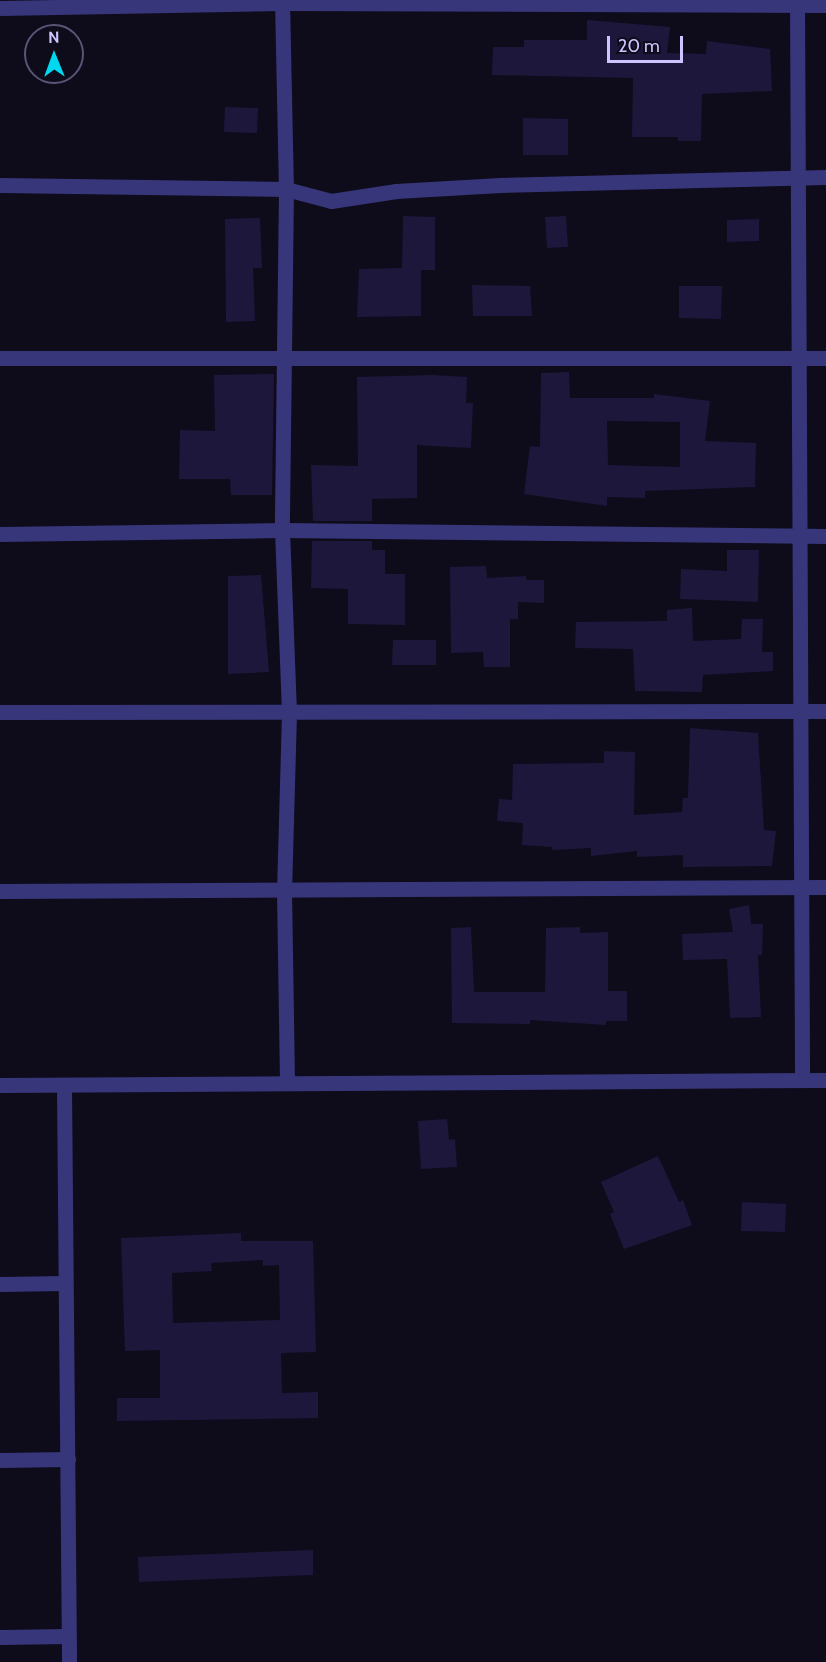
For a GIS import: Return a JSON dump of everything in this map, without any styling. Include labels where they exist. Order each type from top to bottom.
[{"type":"street","points":[[282,1],[286,189],[282,530],[289,713],[284,890],[287,1082]]},
{"type":"street","points":[[0,8],[282,1],[826,5]]},
{"type":"street","points":[[797,3],[796,177],[801,537],[802,1080]]},
{"type":"street","points":[[0,185],[286,189],[331,201],[396,191],[500,185],[826,177]]},
{"type":"street","points":[[0,358],[826,358]]},
{"type":"street","points":[[0,534],[282,530],[826,536]]},
{"type":"street","points":[[0,712],[826,711]]},
{"type":"street","points":[[0,891],[826,887]]},
{"type":"street","points":[[0,1085],[826,1080]]},
{"type":"street","points":[[64,1085],[69,1662]]},
{"type":"street","points":[[0,1284],[65,1283]]},
{"type":"street","points":[[0,1460],[68,1459]]},
{"type":"street","points":[[0,1637],[68,1636]]},
{"type":"building","points":[[587,20],[670,27],[667,53],[706,54],[707,41],[770,49],[772,91],[702,94],[701,141],[678,141],[678,137],[632,137],[633,78],[492,75],[493,47],[524,47],[524,40],[587,40]]},
{"type":"building","points":[[225,107],[258,108],[257,133],[224,132]]},
{"type":"building","points":[[523,118],[568,119],[568,155],[523,155]]},
{"type":"building","points":[[403,216],[435,217],[435,270],[421,270],[421,316],[357,317],[359,269],[402,268]]},
{"type":"building","points":[[566,216],[568,247],[547,248],[545,217]]},
{"type":"building","points":[[260,218],[262,268],[253,268],[255,321],[226,322],[225,219]]},
{"type":"building","points":[[759,219],[759,241],[727,242],[727,220]]},
{"type":"building","points":[[472,285],[530,286],[532,316],[473,316]]},
{"type":"building","points":[[679,286],[722,286],[721,319],[679,318]]},
{"type":"building","points":[[569,372],[570,398],[654,398],[654,394],[710,401],[705,441],[756,443],[755,487],[645,491],[645,498],[607,497],[607,506],[524,494],[530,446],[540,447],[541,373]],"holes":[[[607,421],[680,422],[680,467],[608,465]]]},
{"type":"building","points":[[274,374],[272,495],[231,495],[230,479],[179,479],[180,430],[215,431],[214,375]]},
{"type":"building","points":[[433,375],[467,377],[466,403],[473,403],[471,448],[417,445],[417,498],[372,499],[372,521],[313,521],[311,465],[358,466],[357,377]]},
{"type":"building","points":[[312,541],[372,541],[372,550],[385,550],[385,574],[405,574],[405,625],[348,624],[348,589],[311,588]]},
{"type":"building","points":[[727,550],[759,550],[758,602],[680,599],[681,569],[727,571]]},
{"type":"building","points":[[486,566],[487,578],[526,576],[526,580],[544,580],[544,603],[518,602],[518,619],[510,619],[510,667],[484,667],[483,652],[451,653],[450,567]]},
{"type":"building","points":[[261,575],[269,672],[228,674],[228,576]]},
{"type":"building","points":[[692,608],[693,641],[741,639],[742,619],[763,619],[762,652],[773,652],[773,671],[703,675],[702,692],[635,691],[633,649],[575,648],[576,622],[667,621],[667,610]]},
{"type":"building","points":[[393,640],[436,640],[436,665],[392,665]]},
{"type":"building","points":[[690,728],[758,733],[764,830],[776,831],[772,866],[683,867],[683,855],[637,857],[637,851],[591,856],[591,848],[552,850],[552,847],[522,845],[523,823],[497,821],[499,799],[512,800],[513,764],[604,763],[604,751],[635,752],[634,815],[682,812],[683,798],[688,798]]},
{"type":"building","points":[[749,905],[751,924],[763,924],[762,955],[758,955],[761,1017],[730,1018],[727,959],[683,960],[682,934],[733,932],[729,909]]},
{"type":"building","points":[[471,927],[474,992],[545,992],[546,928],[580,927],[580,933],[608,932],[608,991],[627,991],[627,1021],[606,1021],[606,1025],[530,1020],[530,1024],[452,1023],[451,928]]},
{"type":"building","points":[[447,1119],[449,1140],[455,1139],[457,1167],[421,1169],[418,1121]]},
{"type":"building","points":[[658,1156],[679,1202],[683,1200],[692,1225],[624,1249],[610,1214],[614,1212],[601,1182]]},
{"type":"building","points":[[742,1202],[786,1204],[785,1232],[741,1231]]},
{"type":"building","points":[[241,1233],[241,1241],[313,1241],[316,1352],[281,1353],[282,1393],[318,1392],[318,1418],[117,1421],[117,1398],[160,1398],[160,1350],[125,1351],[121,1238]],"holes":[[[263,1260],[263,1266],[279,1265],[280,1320],[173,1323],[172,1273],[212,1271],[211,1263]]]},
{"type":"building","points":[[313,1550],[313,1575],[139,1582],[138,1557]]}]
